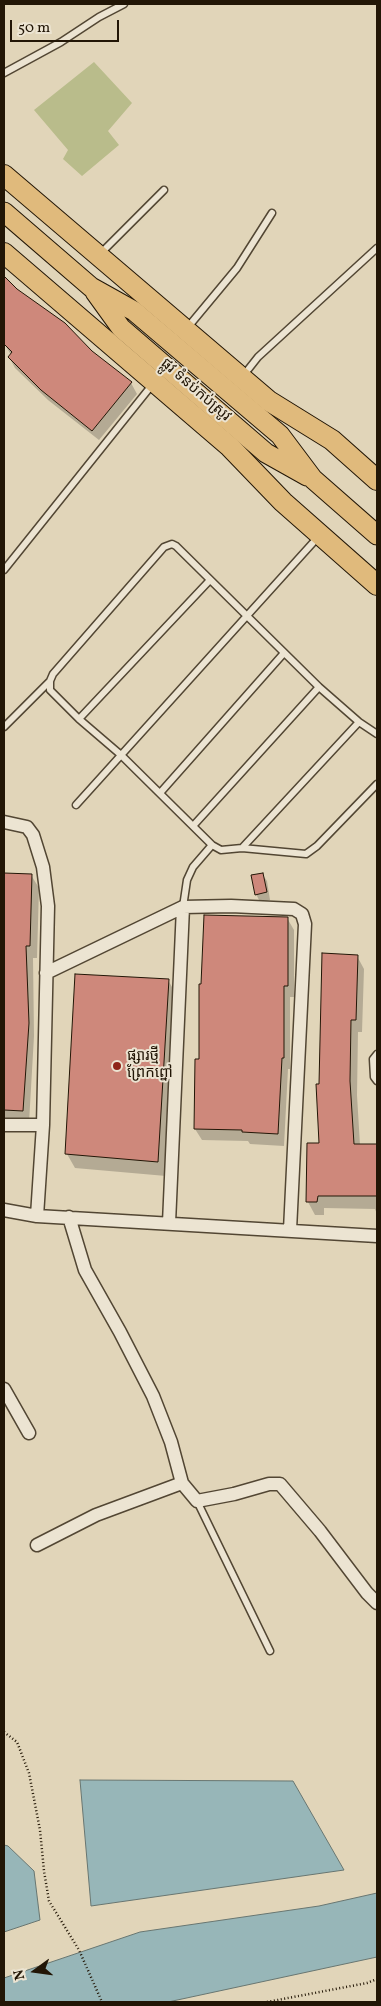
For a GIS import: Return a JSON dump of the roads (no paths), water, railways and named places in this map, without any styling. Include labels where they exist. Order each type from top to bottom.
[{"type":"highway","points":[[4,174],[270,401],[332,440],[377,480]]},
{"type":"highway","points":[[4,253],[230,447],[283,502],[377,585]]},
{"type":"main road","name":"ផ្លូវ ទំនប់កប់ស្រូវ","points":[[4,212],[91,287],[121,328],[266,453],[313,479],[377,535]]},
{"type":"street","points":[[4,822],[26,827],[33,835],[43,867],[48,906],[43,1125],[37,1216]]},
{"type":"street","points":[[46,973],[183,907],[231,906],[294,909],[302,914],[305,924],[290,1230]]},
{"type":"street","points":[[170,1223],[183,907]]},
{"type":"street","points":[[4,1125],[43,1125]]},
{"type":"street","points":[[4,1210],[37,1216],[377,1236]]},
{"type":"street","points":[[70,1217],[84,1270],[120,1332],[153,1396],[171,1442],[182,1483],[196,1501],[234,1494],[269,1484],[280,1484],[377,1603]]},
{"type":"street","points":[[4,1389],[8,1407],[29,1433]]},
{"type":"street","points":[[37,1545],[96,1514],[182,1483]]},
{"type":"lane","points":[[4,73],[61,42],[99,17],[124,4]]},
{"type":"lane","points":[[98,256],[164,190]]},
{"type":"lane","points":[[186,330],[237,268],[272,213]]},
{"type":"lane","points":[[242,378],[258,356],[377,248]]},
{"type":"lane","points":[[4,570],[155,382]]},
{"type":"lane","points":[[76,805],[320,535]]},
{"type":"lane","points":[[4,727],[50,681],[53,674],[164,547],[172,544],[319,687],[377,734]]},
{"type":"lane","points":[[79,718],[210,580]]},
{"type":"lane","points":[[160,793],[284,654]]},
{"type":"lane","points":[[50,681],[50,690],[121,755],[212,845],[222,850],[242,848],[306,854],[317,846],[377,784]]},
{"type":"lane","points":[[193,826],[319,687]]},
{"type":"lane","points":[[242,848],[360,722]]},
{"type":"lane","points":[[183,907],[187,880],[193,867],[212,845]]},
{"type":"lane","points":[[377,1054],[373,1059],[374,1077],[377,1080]]},
{"type":"lane","points":[[196,1501],[270,1651]]},
{"type":"water","points":[[80,1780],[293,1781],[344,1870],[91,1906]]},
{"type":"water","points":[[4,1845],[8,1846],[34,1871],[40,1920],[4,1932]]},
{"type":"water","points":[[377,1893],[377,1957],[168,2002],[4,2002],[4,1978],[140,1932],[319,1906]]},
{"type":"place","name":"ផ្សារថ្មី ព្រែកព្នៅ","points":[[117,1066]]}]
